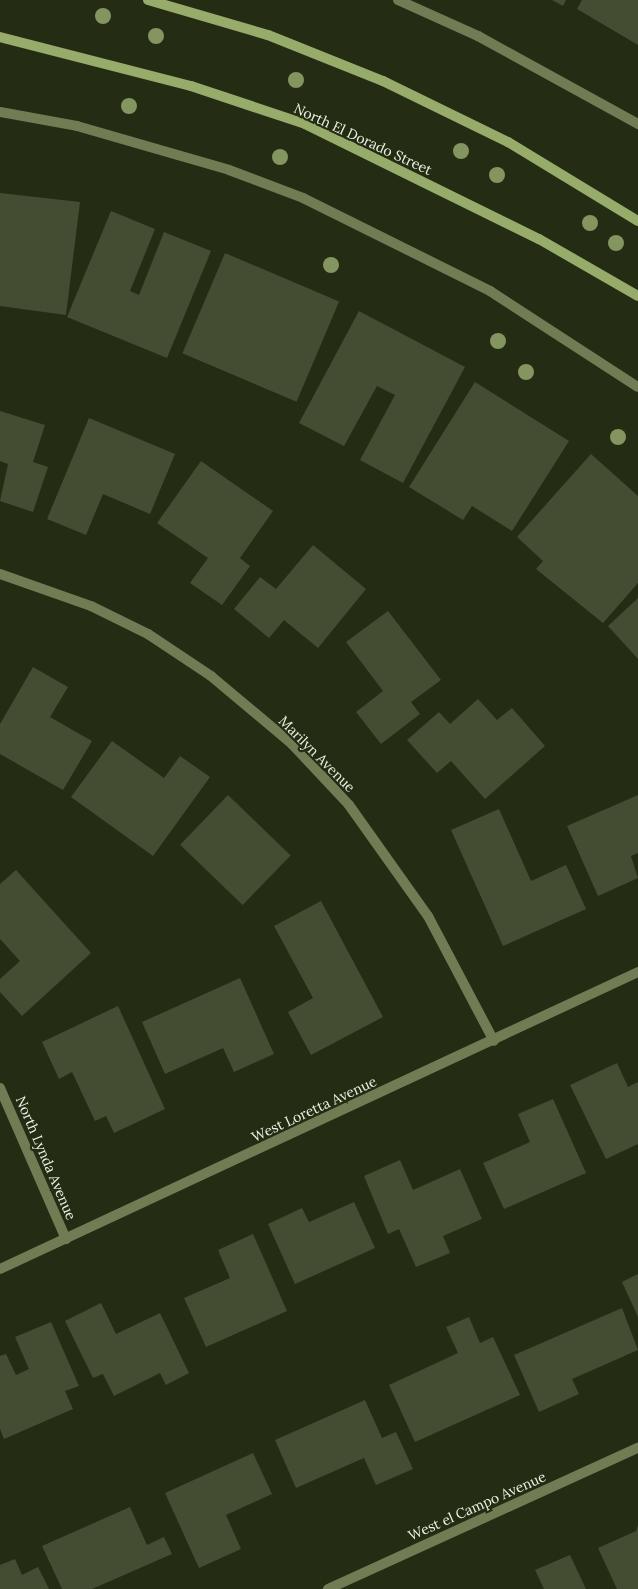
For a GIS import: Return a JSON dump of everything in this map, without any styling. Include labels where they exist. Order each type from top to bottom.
[{"type":"main road","points":[[148,0],[268,35],[383,81],[508,142],[638,221]]},
{"type":"main road","name":"North El Dorado Street","points":[[0,37],[191,86],[305,124],[539,239],[638,296]]},
{"type":"street","points":[[398,0],[495,45],[638,124]]},
{"type":"street","points":[[0,112],[77,126],[229,170],[303,198],[490,291],[638,387]]},
{"type":"street","name":"Marilyn Avenue","points":[[0,574],[91,606],[148,634],[211,676],[292,744],[349,805],[428,916],[494,1041]]},
{"type":"street","name":"West Loretta Avenue","points":[[0,1269],[494,1041],[638,972]]},
{"type":"street","name":"North Lynda Avenue","points":[[0,1088],[66,1239]]},
{"type":"street","name":"West el Campo Avenue","points":[[328,1589],[638,1448]]},
{"type":"building","points":[[552,0],[566,0],[563,6]]},
{"type":"building","points":[[582,0],[638,0],[638,45],[577,9]]},
{"type":"building","points":[[0,193],[80,202],[66,315],[0,306]]},
{"type":"building","points":[[111,211],[155,229],[130,291],[139,295],[164,232],[211,251],[167,358],[67,317]]},
{"type":"building","points":[[225,253],[339,301],[297,402],[182,353]]},
{"type":"building","points":[[359,311],[465,367],[403,483],[360,460],[395,395],[377,386],[344,446],[299,423]]},
{"type":"building","points":[[475,382],[569,441],[512,531],[472,506],[463,520],[409,487]]},
{"type":"building","points":[[0,411],[45,425],[33,462],[48,467],[33,512],[0,501],[8,464],[0,461]]},
{"type":"building","points":[[89,418],[175,454],[150,514],[103,494],[86,535],[47,519]]},
{"type":"building","points":[[591,454],[638,496],[638,583],[603,623],[536,569],[543,561],[517,537]]},
{"type":"building","points":[[201,461],[273,511],[240,558],[250,566],[222,605],[190,583],[208,558],[157,523]]},
{"type":"building","points":[[313,545],[366,589],[318,648],[284,620],[269,638],[234,609],[260,577],[276,589]]},
{"type":"building","points":[[638,598],[638,659],[608,626]]},
{"type":"building","points":[[388,611],[441,680],[411,702],[420,714],[381,744],[356,712],[383,691],[346,642]]},
{"type":"building","points":[[33,667],[68,687],[50,717],[92,741],[63,790],[0,754],[0,724]]},
{"type":"building","points":[[478,699],[497,720],[512,708],[545,746],[485,799],[451,761],[437,773],[407,740],[439,712],[450,724]]},
{"type":"building","points":[[112,741],[164,778],[180,756],[210,777],[153,856],[71,797]]},
{"type":"building","points":[[228,795],[291,855],[243,905],[180,845]]},
{"type":"building","points":[[638,795],[638,853],[631,856],[638,878],[598,896],[567,826]]},
{"type":"building","points":[[499,809],[531,881],[566,865],[586,909],[503,946],[451,830]]},
{"type":"building","points":[[16,870],[91,953],[22,1016],[0,992],[0,979],[20,961],[0,939],[0,884]]},
{"type":"building","points":[[321,901],[383,1017],[311,1055],[288,1012],[313,998],[274,926]]},
{"type":"building","points":[[240,978],[274,1054],[234,1072],[223,1048],[165,1074],[142,1022]]},
{"type":"building","points":[[118,1006],[165,1109],[114,1133],[106,1116],[95,1121],[72,1072],[59,1079],[42,1042]]},
{"type":"building","points":[[617,1063],[628,1087],[638,1082],[638,1144],[606,1159],[570,1085]]},
{"type":"building","points":[[553,1099],[586,1173],[504,1209],[483,1163],[530,1142],[518,1114]]},
{"type":"building","points":[[400,1160],[413,1190],[460,1169],[482,1219],[443,1236],[450,1253],[416,1267],[399,1229],[388,1234],[364,1176]]},
{"type":"building","points":[[354,1202],[375,1248],[295,1284],[268,1224],[302,1208],[309,1222]]},
{"type":"building","points":[[253,1234],[287,1311],[206,1347],[184,1298],[230,1278],[218,1250]]},
{"type":"building","points":[[638,1274],[638,1317],[622,1282]]},
{"type":"building","points":[[101,1303],[116,1334],[160,1313],[189,1373],[166,1385],[160,1373],[114,1396],[103,1374],[93,1378],[65,1321]]},
{"type":"building","points":[[622,1308],[638,1350],[572,1379],[579,1394],[539,1412],[514,1355]]},
{"type":"building","points":[[469,1317],[480,1343],[493,1337],[520,1395],[415,1442],[389,1385],[458,1353],[446,1327]]},
{"type":"building","points":[[51,1322],[79,1386],[65,1391],[73,1409],[4,1439],[0,1429],[0,1356],[6,1354],[16,1375],[29,1369],[15,1337]]},
{"type":"building","points":[[365,1400],[382,1438],[396,1432],[413,1469],[376,1485],[364,1458],[296,1488],[275,1440]]},
{"type":"building","points":[[253,1453],[272,1494],[226,1515],[241,1549],[199,1568],[165,1493]]},
{"type":"building","points":[[130,1507],[147,1545],[164,1537],[172,1554],[92,1589],[62,1589],[42,1546]]},
{"type":"building","points":[[638,1525],[638,1589],[617,1589],[598,1548],[636,1531]]},
{"type":"building","points":[[570,1555],[586,1589],[544,1589],[535,1570]]},
{"type":"building","points":[[15,1559],[22,1575],[38,1567],[49,1589],[0,1589],[0,1565]]}]
